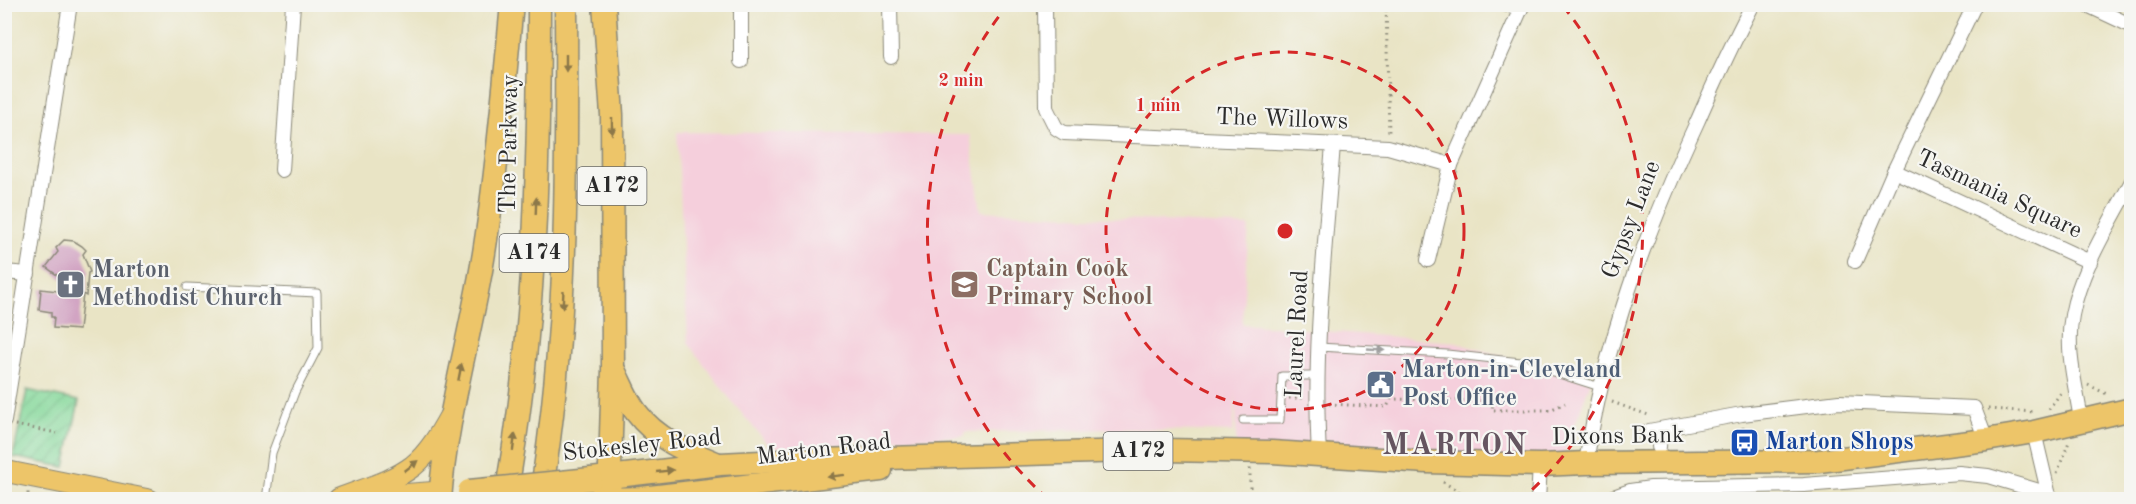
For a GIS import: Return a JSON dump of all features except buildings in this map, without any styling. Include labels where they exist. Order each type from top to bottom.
[{"type":"highway","name":"A174","points":[[440,496],[452,413],[484,254],[497,155],[512,4]]},
{"type":"highway","name":"The Parkway","points":[[505,500],[521,386],[533,261],[538,155],[539,4]]},
{"type":"highway","name":"A174","points":[[540,500],[548,452],[563,306],[567,171],[566,4]]},
{"type":"highway","name":"A172","points":[[597,492],[613,369],[612,115],[604,4]]},
{"type":"highway","name":"A172","points":[[613,369],[635,411],[652,430],[672,444],[720,464]]},
{"type":"highway","name":"Dixons Bank","points":[[956,457],[1164,450],[1250,451],[1427,462],[1540,465],[1819,461],[2034,432],[2075,429],[2123,404]]},
{"type":"highway","name":"Marton Road","points":[[597,492],[641,498],[746,486],[785,471],[909,467],[956,457]]},
{"type":"highway","name":"Stokesley Road","points":[[440,496],[469,491],[597,492],[720,464],[785,471]]},
{"type":"highway","points":[[718,500],[746,486]]},
{"type":"main road","name":"A174","points":[[339,499],[395,477],[414,465],[436,440],[452,413]]},
{"type":"main road","points":[[4,471],[149,500]]},
{"type":"main road","name":"Stokesley Road","points":[[334,500],[440,496]]},
{"type":"street","points":[[10,423],[28,274],[70,4]]},
{"type":"street","points":[[282,170],[293,4]]},
{"type":"street","points":[[741,4],[741,61]]},
{"type":"street","points":[[890,4],[891,57]]},
{"type":"street","name":"The Willows","points":[[1045,4],[1046,108],[1056,128],[1064,134],[1388,147],[1451,165]]},
{"type":"street","points":[[1428,261],[1451,165],[1522,6],[1504,4]]},
{"type":"street","name":"Gypsy Lane","points":[[1586,463],[1594,409],[1615,329],[1642,249],[1688,141],[1753,4]]},
{"type":"street","name":"Tasmania Square","points":[[1975,4],[1894,171],[2090,262]]},
{"type":"street","points":[[2085,4],[2132,26]]},
{"type":"street","name":"Laurel Road","points":[[1319,454],[1318,347],[1333,145]]},
{"type":"street","points":[[1855,261],[1894,171]]},
{"type":"street","points":[[2075,429],[2076,385],[2070,353],[2071,317],[2078,290],[2090,262],[2132,181]]},
{"type":"street","points":[[4,272],[28,274]]},
{"type":"street","points":[[1659,447],[1654,430],[1742,414],[1839,402],[1974,408],[1986,440]]},
{"type":"street","points":[[2034,432],[2050,497]]},
{"type":"street","points":[[1538,500],[1540,465]]},
{"type":"street","points":[[1605,500],[1629,491],[1651,488],[1804,485],[1959,473],[1988,476],[2050,497]]},
{"type":"lane","points":[[187,287],[317,293],[318,348],[295,392],[272,453],[266,500]]},
{"type":"lane","points":[[1318,347],[1447,354],[1521,362],[1600,387]]},
{"type":"lane","points":[[1243,420],[1280,420],[1282,376],[1318,376]]},
{"type":"path","points":[[1386,4],[1390,117],[1388,147]]},
{"type":"path","points":[[1974,408],[2046,413],[2066,387],[2076,385],[2088,385],[2123,404]]},
{"type":"path","points":[[1281,398],[1330,397],[1329,405],[1387,407],[1390,399],[1493,401],[1491,410],[1550,410],[1565,403]]},
{"type":"path","points":[[1594,409],[1612,401],[1677,427]]},
{"type":"path","points":[[10,423],[57,433]]},
{"type":"path","points":[[2050,497],[2075,429]]},
{"type":"path","points":[[1250,451],[1250,500]]},
{"type":"shaded area","name":"Captain Cook Primary School","points":[[677,132],[970,135],[981,211],[1249,226],[1242,324],[1453,342],[1591,381],[1559,468],[1236,455],[1236,393],[1233,432],[1128,429],[965,432],[965,436],[885,439],[830,446],[770,447],[733,403],[688,343]]},
{"type":"green space","points":[[27,390],[79,401],[65,467],[13,457]]},
{"type":"place","name":"Captain Cook Primary School","points":[[965,284]]},
{"type":"place","name":"Marton Methodist Church","points":[[71,285]]},
{"type":"place","name":"Marton-in-Cleveland Post Office","points":[[1381,385]]},
{"type":"place","name":"Marton Shops","points":[[1744,443]]},
{"type":"district","name":"MARTON","points":[[1455,446]]}]
